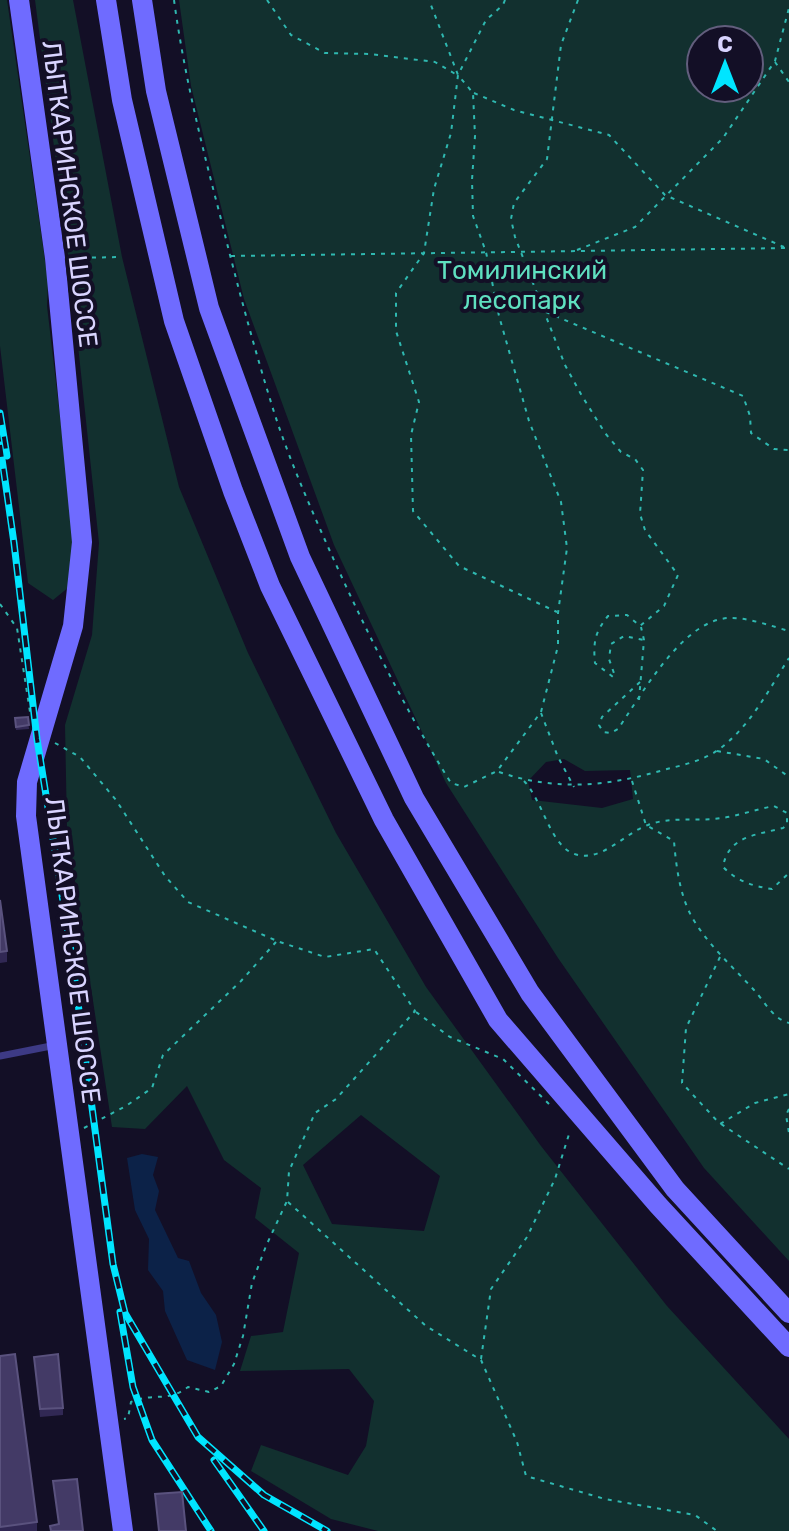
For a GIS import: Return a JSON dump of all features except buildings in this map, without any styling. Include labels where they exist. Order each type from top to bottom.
[{"type":"main road","name":"ЛЫТКАРИНСКОЕ ШОССЕ","points":[[19,0],[55,258],[82,542],[73,626],[36,728],[27,782],[26,816],[123,1531]]},
{"type":"main road","points":[[106,0],[122,100],[174,321],[270,586],[384,820],[498,1020],[658,1205],[789,1347]]},
{"type":"main road","points":[[142,0],[156,91],[209,308],[300,557],[414,798],[530,993],[675,1189],[789,1313]]},
{"type":"lane","points":[[0,1056],[58,1045]]},
{"type":"path","points":[[174,0],[185,65],[230,256],[275,414],[316,522],[412,721],[451,783],[464,787],[497,771],[541,712],[558,646],[558,613],[567,548],[561,502],[529,421],[499,316],[486,252],[473,216],[473,93]]},
{"type":"path","points":[[267,0],[291,35],[325,53],[370,54],[435,62],[458,75]]},
{"type":"path","points":[[429,0],[458,75],[473,93],[514,110],[609,135],[665,195],[787,248]]},
{"type":"path","points":[[505,0],[486,20],[458,75],[451,133],[434,189],[424,253],[396,293],[396,331],[419,402],[411,435],[413,511],[459,566],[558,613]]},
{"type":"path","points":[[578,0],[561,45],[547,159],[514,203],[511,219],[565,365],[605,433],[621,452],[635,459],[643,470],[640,514],[645,530],[678,575],[664,606],[640,626]]},
{"type":"path","points":[[576,251],[635,227],[723,138],[775,61],[789,8]]},
{"type":"path","points":[[775,61],[789,82]]},
{"type":"path","points":[[230,256],[787,248]]},
{"type":"path","points":[[55,258],[122,257]]},
{"type":"path","points":[[545,312],[743,396],[750,416],[751,433],[774,449],[789,450]]},
{"type":"path","points":[[0,604],[17,628],[36,728],[80,757],[116,800],[165,876],[188,902],[277,941],[325,957],[374,949],[415,1011],[450,1037],[503,1059],[551,1107],[563,1112]]},
{"type":"path","points":[[639,700],[644,640],[640,626],[627,615],[608,616],[598,629],[593,644],[595,663],[613,677],[609,659],[611,644],[624,636],[644,640]]},
{"type":"path","points":[[640,682],[602,717],[599,725],[603,732],[611,733],[618,729],[658,674],[664,659],[683,640],[703,627],[727,618],[789,631]]},
{"type":"path","points":[[497,771],[524,781],[574,787],[632,779],[690,763],[717,751],[751,719],[789,658]]},
{"type":"path","points":[[541,712],[558,757],[574,787]]},
{"type":"path","points":[[717,751],[764,759],[789,777]]},
{"type":"path","points":[[632,779],[646,825],[674,841],[676,866],[692,918],[720,956],[756,992],[779,1021],[789,1023]]},
{"type":"path","points":[[524,781],[533,791],[558,840],[573,853],[589,856],[618,843],[646,825],[678,819],[721,818],[774,806],[787,813],[787,825],[739,840],[726,852],[723,867],[733,877],[749,885],[772,889],[789,873]]},
{"type":"path","points":[[76,1132],[126,1106],[152,1088],[163,1055],[241,981],[277,941]]},
{"type":"path","points":[[720,956],[686,1028],[682,1083],[720,1124],[789,1169]]},
{"type":"path","points":[[109,1426],[128,1418],[131,1402],[144,1396],[174,1397],[188,1387],[209,1392],[221,1386],[234,1364],[243,1336],[252,1283],[287,1201],[289,1171],[315,1113],[336,1099],[415,1011]]},
{"type":"path","points":[[720,1124],[755,1103],[789,1094]]},
{"type":"path","points":[[789,1109],[786,1115],[789,1133]]},
{"type":"path","points":[[571,1129],[555,1179],[527,1237],[491,1289],[481,1360],[517,1442],[526,1476],[605,1499],[695,1515],[717,1531]]},
{"type":"path","points":[[287,1201],[426,1326],[481,1360]]},
{"type":"green space","points":[[0,0],[7,0],[48,281],[47,306],[75,544],[69,587],[53,600],[28,583],[0,346]]},
{"type":"green space","points":[[35,0],[73,0],[122,257],[179,487],[248,653],[336,833],[426,987],[541,1146],[667,1306],[789,1439],[789,1531],[378,1531],[331,1519],[251,1471],[261,1445],[348,1475],[366,1446],[374,1401],[349,1369],[240,1371],[251,1336],[283,1332],[299,1253],[255,1218],[261,1188],[224,1160],[187,1086],[145,1129],[112,1127],[67,828],[65,725],[92,635],[99,543],[70,270]],"holes":[[[361,1115],[440,1176],[424,1231],[332,1224],[303,1165]]]},
{"type":"green space","name":"Томилинский лесопарк","points":[[179,0],[789,0],[789,1261],[704,1168],[558,958],[446,783],[334,545],[244,299],[191,86]],"holes":[[[564,759],[585,771],[630,770],[633,799],[602,808],[532,800],[528,781],[546,762]]]},
{"type":"water","points":[[142,1154],[158,1157],[153,1175],[159,1191],[155,1210],[178,1258],[189,1261],[201,1293],[216,1315],[222,1342],[215,1370],[187,1360],[165,1311],[163,1291],[148,1270],[149,1239],[135,1210],[127,1158]]},
{"type":"railway","points":[[0,413],[7,456]]},
{"type":"railway","points":[[0,445],[37,739],[71,951],[113,1264],[125,1313],[198,1437],[264,1495],[327,1531]]},
{"type":"railway","points":[[120,1312],[133,1387],[152,1440],[211,1531]]},
{"type":"railway","points":[[214,1460],[264,1531]]}]
